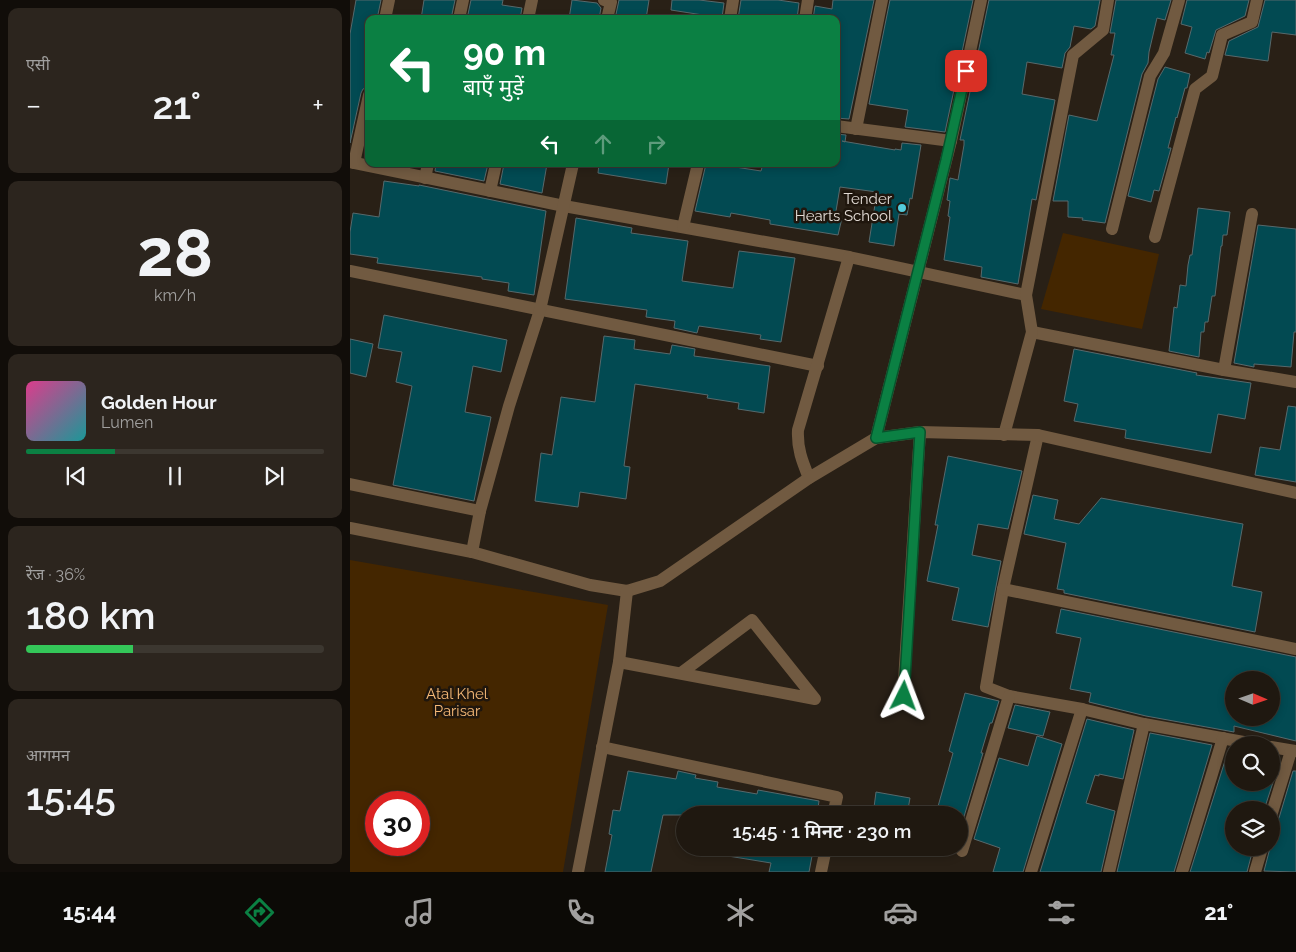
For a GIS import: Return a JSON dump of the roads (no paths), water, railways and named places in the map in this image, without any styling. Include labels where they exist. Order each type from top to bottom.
[{"type":"street","points":[[386,15],[390,0]]},
{"type":"street","points":[[460,15],[463,0]]},
{"type":"street","points":[[529,15],[532,0]]},
{"type":"street","points":[[604,0],[611,2],[608,15]]},
{"type":"street","points":[[731,15],[733,0]]},
{"type":"street","points":[[806,15],[808,0]]},
{"type":"street","points":[[856,129],[882,0]]},
{"type":"street","points":[[876,438],[951,141],[981,0]]},
{"type":"street","points":[[1004,435],[1032,332],[1026,295],[1073,55],[1103,30],[1108,0]]},
{"type":"street","points":[[1112,229],[1150,76],[1164,53],[1180,0]]},
{"type":"street","points":[[1155,237],[1196,89],[1212,76],[1222,35],[1252,22],[1257,0]]},
{"type":"street","points":[[365,111],[352,163],[365,166]]},
{"type":"street","points":[[840,127],[951,141]]},
{"type":"street","points":[[371,167],[564,206],[849,257],[1026,295]]},
{"type":"street","points":[[425,178],[427,167]]},
{"type":"street","points":[[490,191],[495,167]]},
{"type":"street","points":[[472,552],[480,511],[509,406],[540,310],[572,167]]},
{"type":"street","points":[[683,227],[697,167]]},
{"type":"street","points":[[1224,370],[1252,214]]},
{"type":"street","points":[[809,478],[797,443],[798,430],[849,257]]},
{"type":"street","points":[[350,271],[818,366]]},
{"type":"street","points":[[1032,332],[1224,370],[1296,380]]},
{"type":"street","points":[[904,696],[920,432]]},
{"type":"street","points":[[350,528],[472,552],[590,585],[627,591],[660,581],[809,478],[876,438],[920,432],[1038,435],[1296,493]]},
{"type":"street","points":[[1038,435],[1003,589],[986,688],[1009,696],[1225,739]]},
{"type":"street","points":[[350,484],[480,511]]},
{"type":"street","points":[[1003,589],[1296,649]]},
{"type":"street","points":[[578,872],[619,662],[627,591]]},
{"type":"street","points":[[619,662],[815,699],[752,620],[681,673]]},
{"type":"street","points":[[968,831],[1009,696]]},
{"type":"street","points":[[1031,872],[1082,709]]},
{"type":"street","points":[[1109,872],[1144,724]]},
{"type":"street","points":[[1182,872],[1222,738]]},
{"type":"street","points":[[602,747],[837,798],[835,806]]},
{"type":"street","points":[[1276,801],[1293,751],[1280,749]]},
{"type":"street","points":[[821,872],[824,856]]},
{"type":"street","points":[[1255,872],[1260,856]]},
{"type":"place","name":"Tender Hearts School","points":[[902,208]]},
{"type":"park label","name":"Atal Khel Parisar","points":[[457,702]]}]
